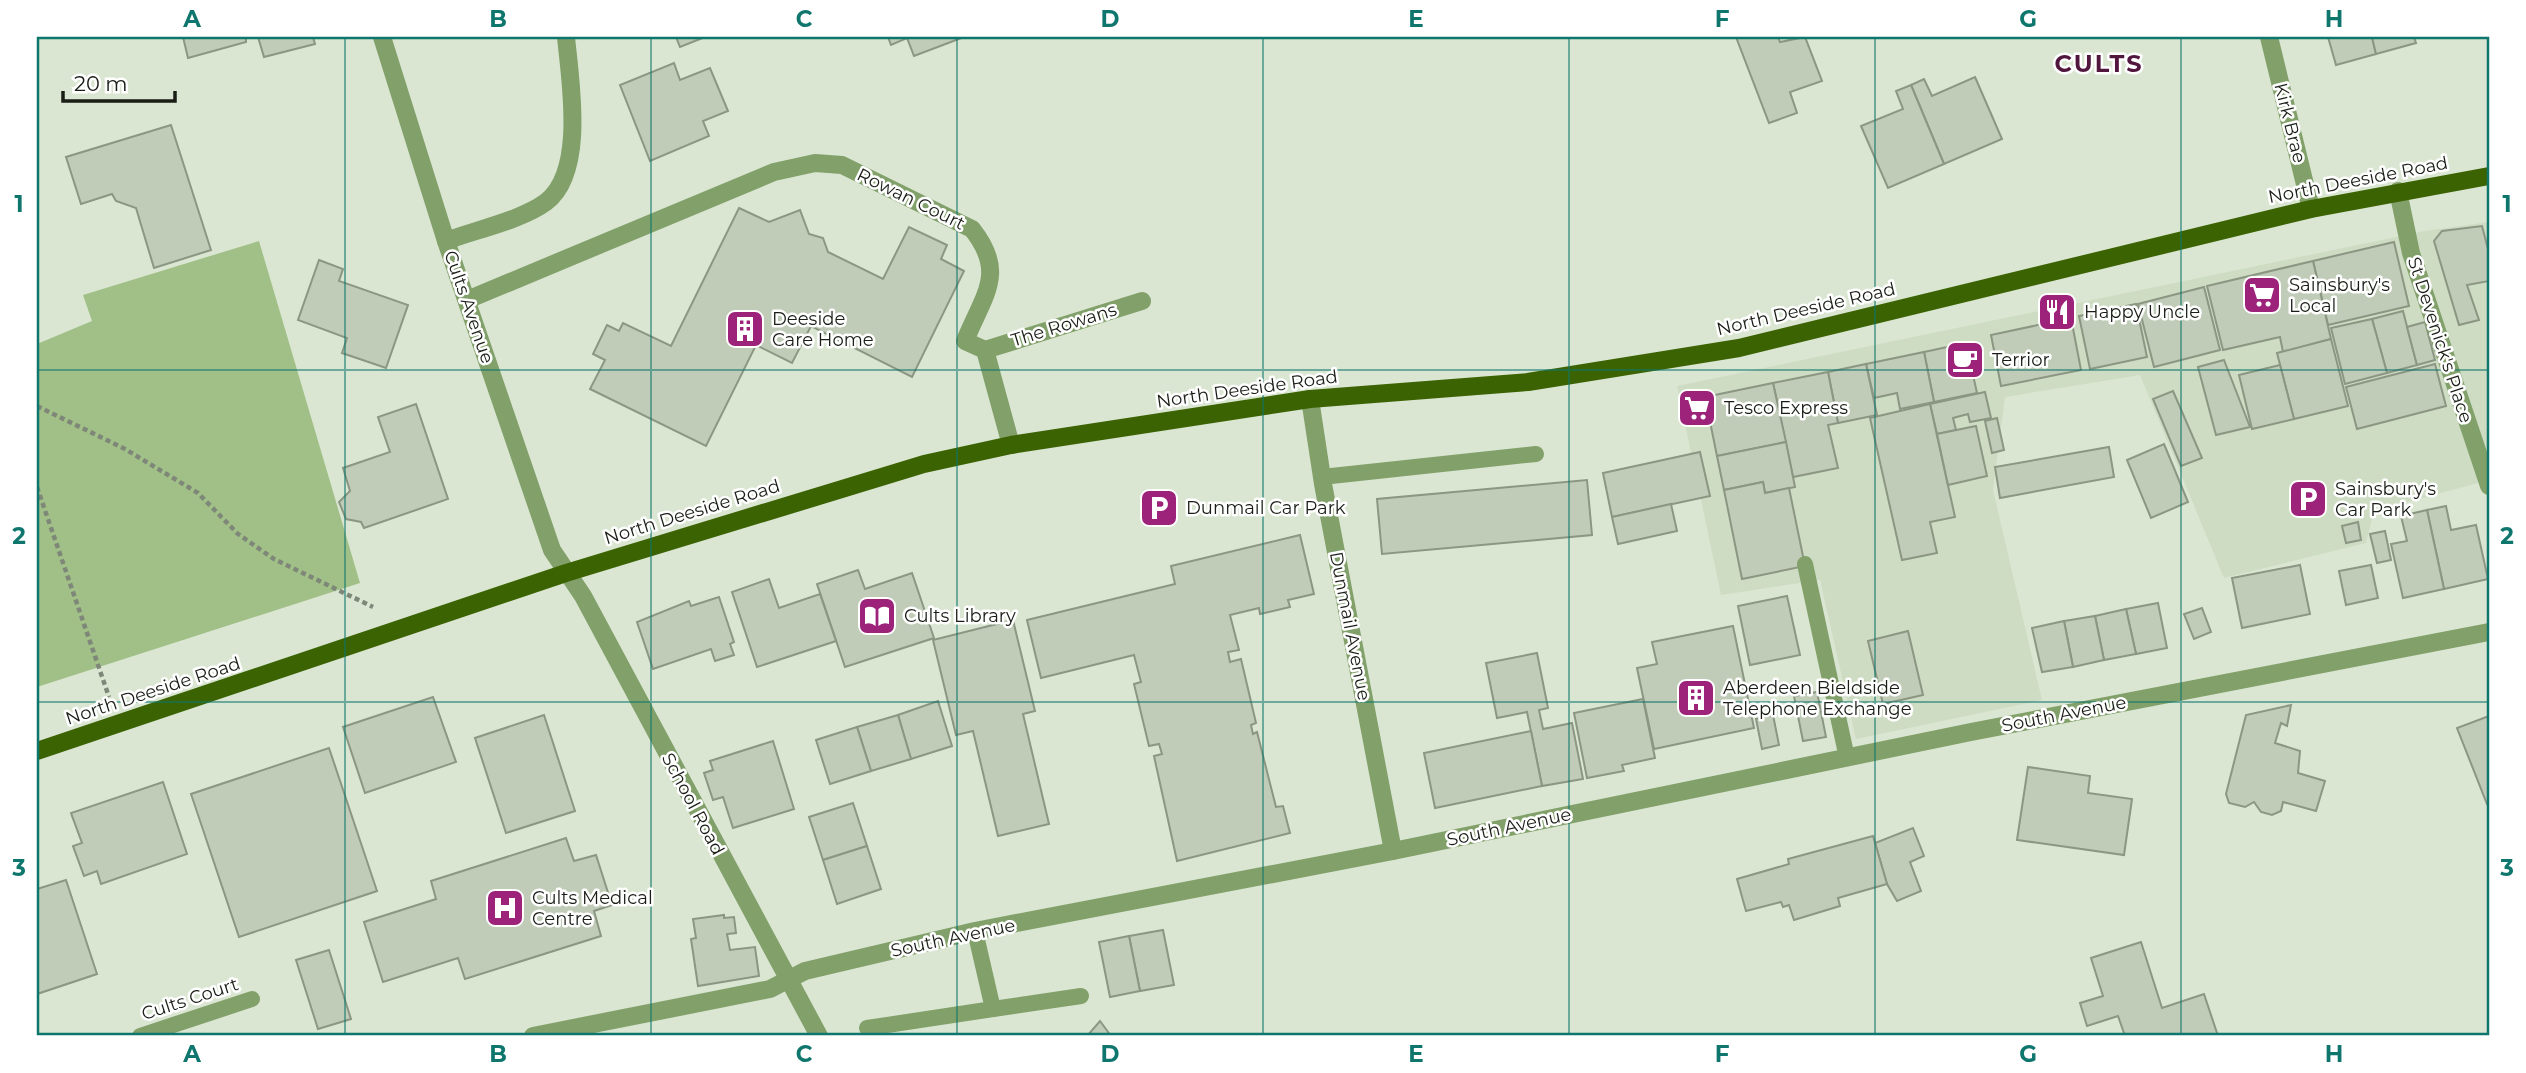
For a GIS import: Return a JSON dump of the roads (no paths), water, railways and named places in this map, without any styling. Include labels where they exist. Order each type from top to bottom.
[{"type":"main road","name":"North Deeside Road","points":[[37,751],[566,573],[888,472],[1011,445],[1310,400],[1528,382],[1739,348],[2311,209],[2489,176]]},
{"type":"street","name":"Cults Avenue","points":[[382,37],[446,241],[552,550],[566,573]]},
{"type":"street","points":[[446,241],[531,210],[554,194],[570,157],[571,110],[566,37]]},
{"type":"street","name":"Kirk Brae","points":[[2269,37],[2311,209]]},
{"type":"street","name":"Rowan Court","points":[[467,300],[774,173],[815,163],[842,165],[972,229],[985,246],[992,274],[965,341],[985,350],[1011,445]]},
{"type":"street","name":"St Devenick's Place","points":[[2398,191],[2411,253],[2484,457],[2489,486]]},
{"type":"street","name":"The Rowans","points":[[985,350],[1142,301]]},
{"type":"street","name":"Dunmail Avenue","points":[[1310,400],[1322,477],[1393,851]]},
{"type":"street","name":"School Road","points":[[566,573],[583,596],[819,1036]]},
{"type":"street","name":"South Avenue","points":[[533,1036],[770,989],[805,971],[975,932],[2489,632]]},
{"type":"lane","points":[[1322,477],[1536,454]]},
{"type":"lane","points":[[1805,564],[1847,758]]},
{"type":"lane","points":[[975,932],[993,1009]]},
{"type":"lane","points":[[867,1028],[1081,996]]},
{"type":"lane","name":"Cults Court","points":[[140,1036],[252,999]]},
{"type":"place","name":"Sainsbury's Local","points":[[2262,295]]},
{"type":"place","name":"Happy Uncle","points":[[2057,312]]},
{"type":"place","name":"Deeside Care Home","points":[[745,329]]},
{"type":"place","name":"Terrior","points":[[1965,360]]},
{"type":"place","name":"Tesco Express","points":[[1697,408]]},
{"type":"place","name":"Sainsbury's Car Park","points":[[2308,499]]},
{"type":"place","name":"Dunmail Car Park","points":[[1159,508]]},
{"type":"place","name":"Cults Library","points":[[877,616]]},
{"type":"place","name":"Aberdeen Bieldside Telephone Exchange","points":[[1696,698]]},
{"type":"place","name":"Cults Medical Centre","points":[[505,908]]},
{"type":"district","name":"CULTS","points":[[2099,63]]}]
